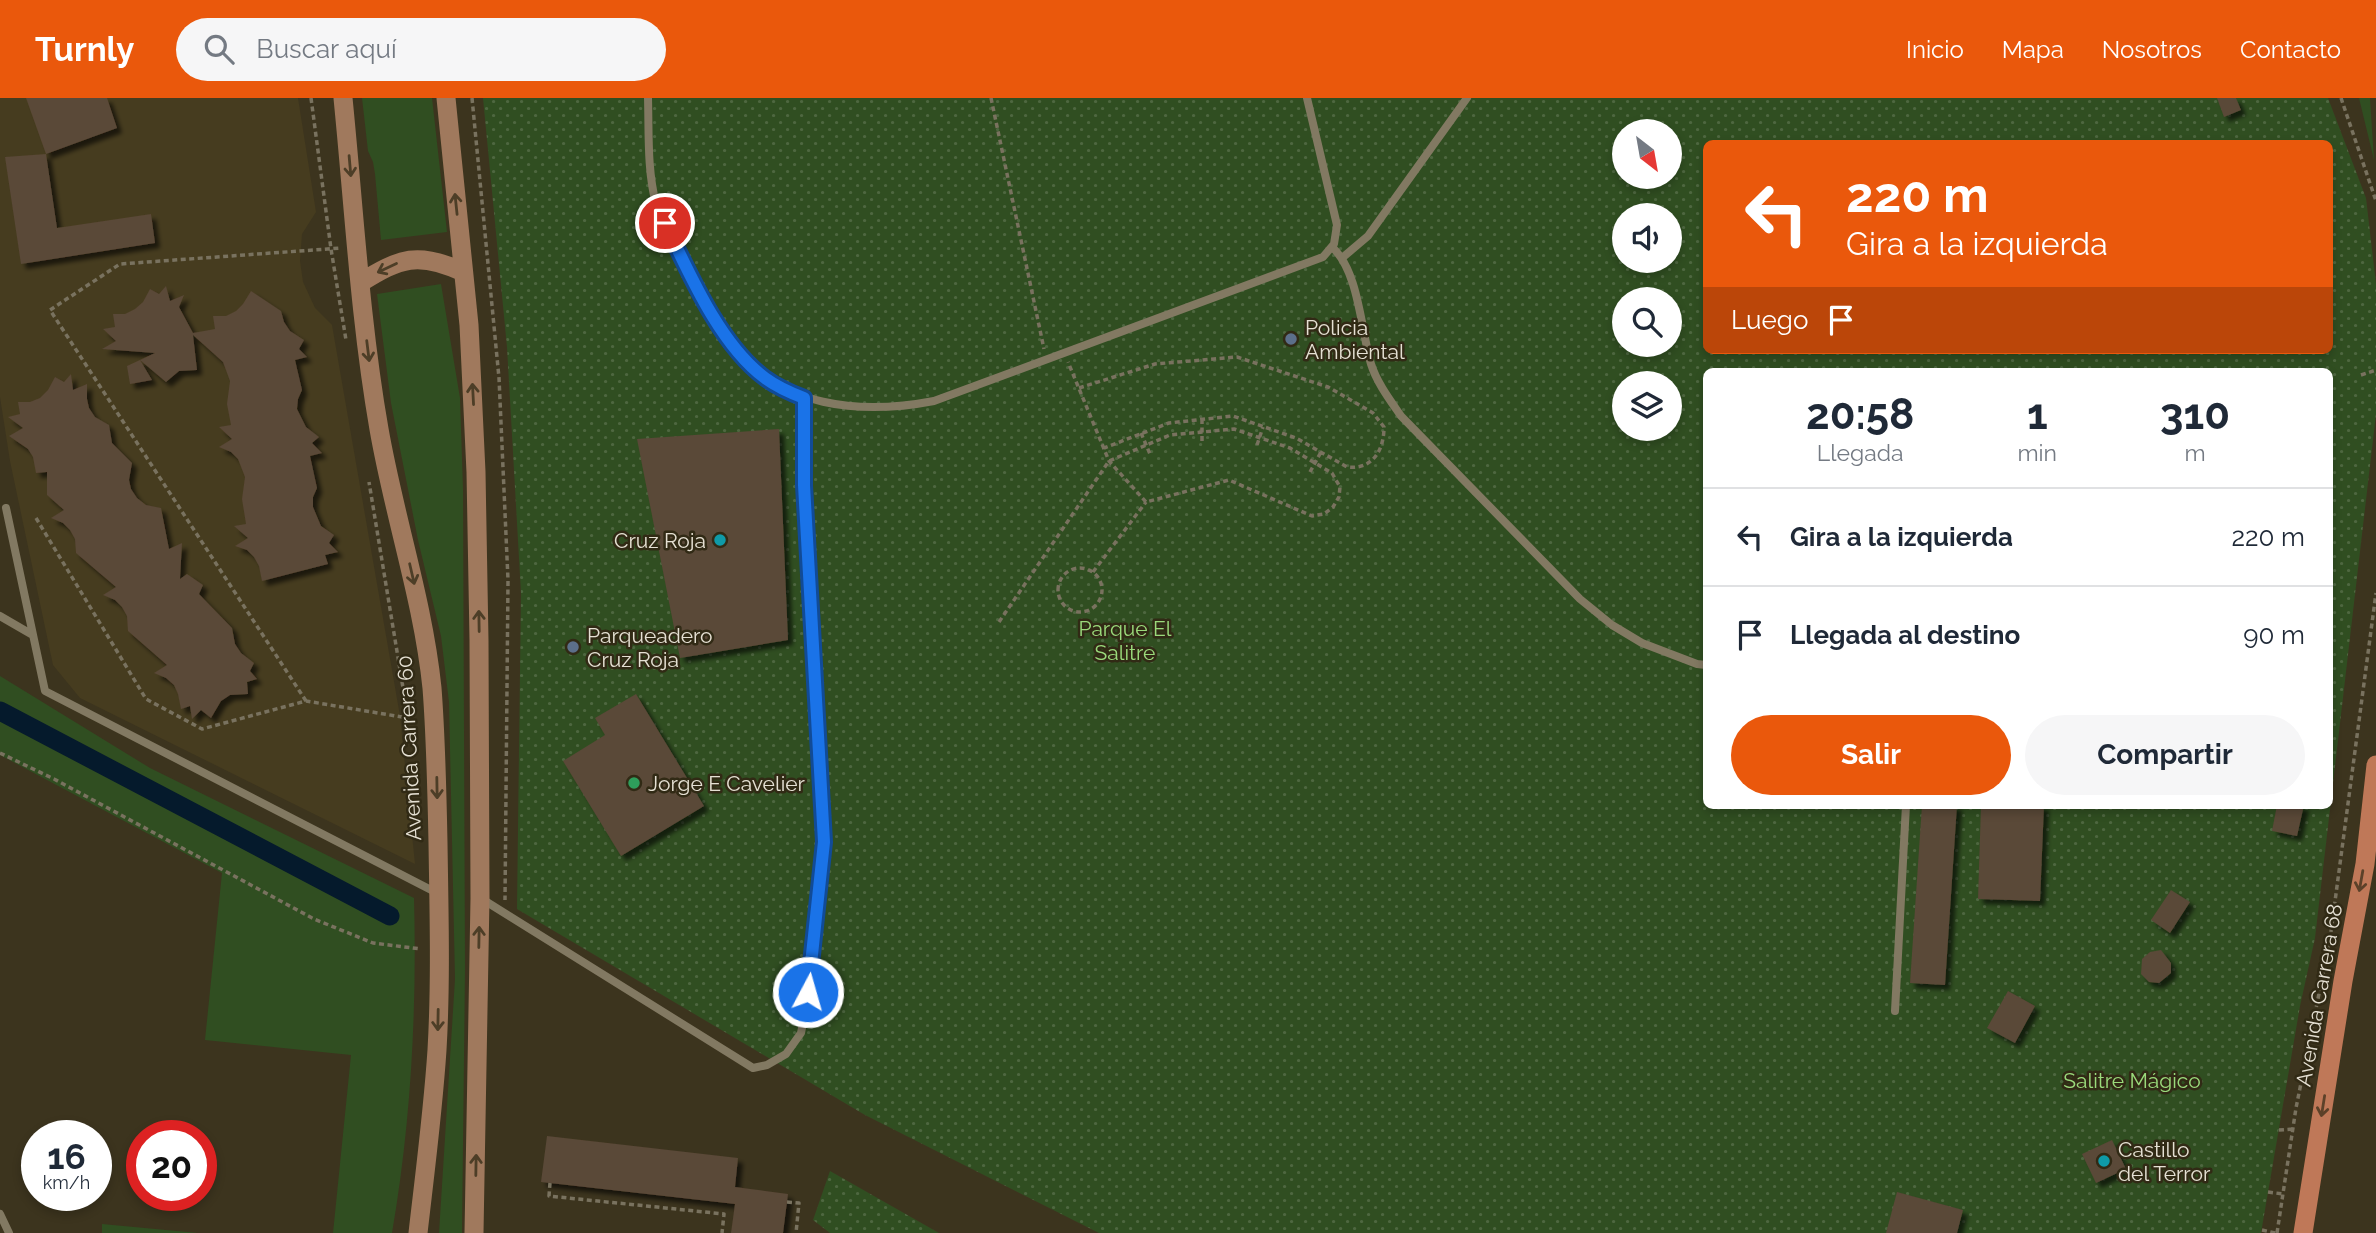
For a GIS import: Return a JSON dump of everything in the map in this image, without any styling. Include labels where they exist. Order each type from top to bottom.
[{"type":"main road","name":"Avenida Carrera 60","points":[[343,98],[360,283],[379,431],[398,523],[412,572],[431,685],[436,740],[439,894],[437,1048],[418,1233]]},
{"type":"main road","points":[[446,98],[469,325],[476,472],[480,898],[474,1233]]},
{"type":"main road","points":[[360,283],[384,268],[411,258],[439,261],[463,272]]},
{"type":"main road","name":"Avenida Carrera 68","points":[[2303,1233],[2343,981],[2365,864],[2376,765]]},
{"type":"lane","points":[[648,98],[650,159],[656,204],[732,344],[765,378],[804,398],[849,406],[903,407],[934,401],[1314,262],[1332,247],[1337,225],[1307,98]]},
{"type":"lane","points":[[1342,258],[1368,236],[1467,98]]},
{"type":"lane","points":[[1332,247],[1342,258],[1353,289],[1372,367],[1386,395],[1401,416],[1591,608],[1612,625],[1642,643],[1703,665]]},
{"type":"lane","points":[[480,898],[753,1068],[767,1065],[786,1054],[801,1033],[824,842],[804,485],[804,398]]},
{"type":"lane","points":[[6,508],[45,691],[439,894]]},
{"type":"lane","points":[[0,616],[31,634]]},
{"type":"lane","points":[[1895,1011],[1906,809]]},
{"type":"lane","points":[[0,1214],[9,1233]]},
{"type":"path","points":[[472,98],[499,378],[508,580],[505,913]]},
{"type":"path","points":[[991,98],[1046,360]]},
{"type":"path","points":[[2341,98],[2376,201]]},
{"type":"path","points":[[306,701],[50,310],[120,264],[357,247]]},
{"type":"path","points":[[1065,354],[1109,461],[1146,502]]},
{"type":"path","points":[[1079,388],[1155,364],[1237,357],[1328,387],[1373,413],[1384,427],[1381,449],[1375,458],[1356,468],[1347,467],[1296,438],[1233,416],[1169,423],[1104,448]]},
{"type":"path","points":[[2361,375],[2376,370]]},
{"type":"path","points":[[1202,419],[1202,443]]},
{"type":"path","points":[[1257,445],[1263,426]]},
{"type":"path","points":[[999,622],[1109,461],[1146,444],[1170,435],[1234,429],[1290,448],[1332,473],[1340,487],[1339,497],[1332,507],[1324,514],[1312,516],[1229,480],[1146,502],[1093,572]]},
{"type":"path","points":[[1141,433],[1150,454]]},
{"type":"path","points":[[1310,472],[1321,452]]},
{"type":"path","points":[[36,518],[146,699],[202,729],[306,701],[408,718]]},
{"type":"path","points":[[1080,568],[1093,572],[1101,584],[1102,592],[1096,605],[1083,612],[1068,609],[1063,605],[1058,592],[1061,578],[1072,569],[1080,568]]},
{"type":"path","points":[[2262,1230],[2276,1233],[2330,939],[2376,593]]},
{"type":"path","points":[[0,753],[54,779],[314,919],[373,943],[423,949]]},
{"type":"path","points":[[2279,1130],[2293,1129]]},
{"type":"path","points":[[550,1183],[549,1196],[733,1216]]},
{"type":"path","points":[[2268,1192],[2283,1194]]},
{"type":"path","points":[[787,1202],[799,1203],[796,1233]]},
{"type":"path","points":[[722,1233],[724,1214]]},
{"type":"shaded area","points":[[0,98],[298,98],[316,212],[302,234],[300,261],[303,282],[315,308],[332,325],[400,716],[415,864],[80,698],[53,665],[10,461],[0,397]]},
{"type":"green space","points":[[362,98],[432,98],[447,232],[381,240],[375,174],[368,151]]},
{"type":"green space","name":"Parque El Salitre","points":[[483,98],[2328,98],[2366,198],[2376,284],[2376,414],[2333,783],[2333,368],[1703,368],[1703,809],[2330,809],[2315,938],[2300,1006],[2261,1233],[1099,1233],[865,1115],[517,909],[521,593],[507,347]]},
{"type":"green space","points":[[2359,98],[2370,98],[2374,160]]},
{"type":"green space","points":[[441,284],[460,398],[463,489],[465,968],[462,1233],[439,1233],[455,979],[449,702],[441,636],[418,540],[391,403],[377,294]]},
{"type":"green space","points":[[0,676],[150,768],[414,898],[411,1066],[404,1150],[392,1233],[333,1233],[351,1055],[205,1040],[222,873],[0,755]]},
{"type":"green space","points":[[830,1171],[939,1233],[830,1233],[813,1220]]},
{"type":"green space","points":[[102,1224],[198,1233],[102,1233]]},
{"type":"building","points":[[26,98],[107,98],[117,128],[46,154]]},
{"type":"building","points":[[2217,98],[2236,98],[2241,110],[2224,117]]},
{"type":"building","points":[[46,154],[57,228],[151,214],[155,243],[21,264],[5,157]]},
{"type":"building","points":[[166,286],[170,301],[184,295],[179,307],[193,333],[215,329],[213,316],[226,316],[236,311],[251,291],[281,311],[290,331],[304,340],[299,349],[307,357],[295,360],[302,390],[297,409],[306,427],[319,437],[312,443],[322,453],[310,456],[317,488],[313,507],[321,526],[334,535],[329,543],[338,552],[325,555],[328,564],[262,581],[254,557],[247,550],[235,546],[248,538],[234,526],[246,524],[242,499],[245,477],[238,459],[231,452],[219,447],[232,439],[219,427],[231,425],[227,404],[230,381],[223,362],[193,335],[197,370],[179,371],[166,382],[140,360],[155,353],[102,349],[116,341],[103,329],[115,327],[113,314],[125,314],[135,309],[143,302],[150,289],[159,294]]},
{"type":"building","points":[[140,360],[152,380],[130,384],[127,366]]},
{"type":"building","points":[[71,374],[73,390],[87,384],[89,408],[95,417],[109,425],[112,443],[132,463],[129,480],[137,498],[146,505],[161,508],[169,549],[182,543],[180,579],[187,574],[203,585],[199,594],[232,628],[235,644],[241,653],[254,663],[250,671],[257,679],[247,682],[248,694],[230,695],[221,701],[211,718],[201,710],[192,719],[190,706],[181,709],[174,685],[154,673],[167,665],[128,631],[127,616],[122,607],[115,600],[103,595],[116,587],[76,553],[75,539],[70,530],[63,523],[51,518],[64,510],[47,495],[47,472],[36,473],[33,457],[28,449],[9,436],[23,428],[8,417],[20,414],[18,402],[30,402],[40,398],[55,377],[64,382]]},
{"type":"building","name":"Cruz Roja","points":[[779,429],[788,640],[680,658],[637,439]]},
{"type":"building","name":"Jorge E Cavelier","points":[[636,694],[704,806],[621,856],[563,761],[605,735],[595,718]]},
{"type":"building","points":[[1922,809],[1957,809],[1945,985],[1910,983]]},
{"type":"building","points":[[1981,809],[2044,809],[2040,901],[1978,899]]},
{"type":"building","points":[[2276,809],[2303,809],[2297,836],[2272,831]]},
{"type":"building","points":[[2171,890],[2190,902],[2170,933],[2151,920]]},
{"type":"building","points":[[2161,950],[2171,963],[2171,973],[2159,983],[2149,982],[2141,974],[2142,959],[2150,952]]},
{"type":"building","points":[[2008,991],[2035,1006],[2015,1043],[1987,1028]]},
{"type":"building","points":[[547,1136],[738,1158],[735,1187],[788,1194],[783,1233],[731,1233],[735,1204],[541,1182]]},
{"type":"building","name":"Castillo del Terror","points":[[2112,1140],[2126,1169],[2096,1183],[2082,1154]]},
{"type":"building","points":[[1897,1192],[1963,1210],[1957,1233],[1886,1233]]},
{"type":"waterway","points":[[0,711],[390,916]]},
{"type":"place","name":"Policia Ambiental","points":[[1291,339]]},
{"type":"place","name":"Cruz Roja","points":[[720,540]]},
{"type":"place","name":"Parqueadero Cruz Roja","points":[[573,647]]},
{"type":"place","name":"Jorge E Cavelier","points":[[634,783]]},
{"type":"place","name":"Castillo del Terror","points":[[2104,1161]]},
{"type":"route","points":[[665,223],[708,305],[732,344],[765,378],[804,398],[804,485],[824,842],[808,992]]},
{"type":"park label","name":"Salitre Mágico","points":[[2132,1080]]}]
